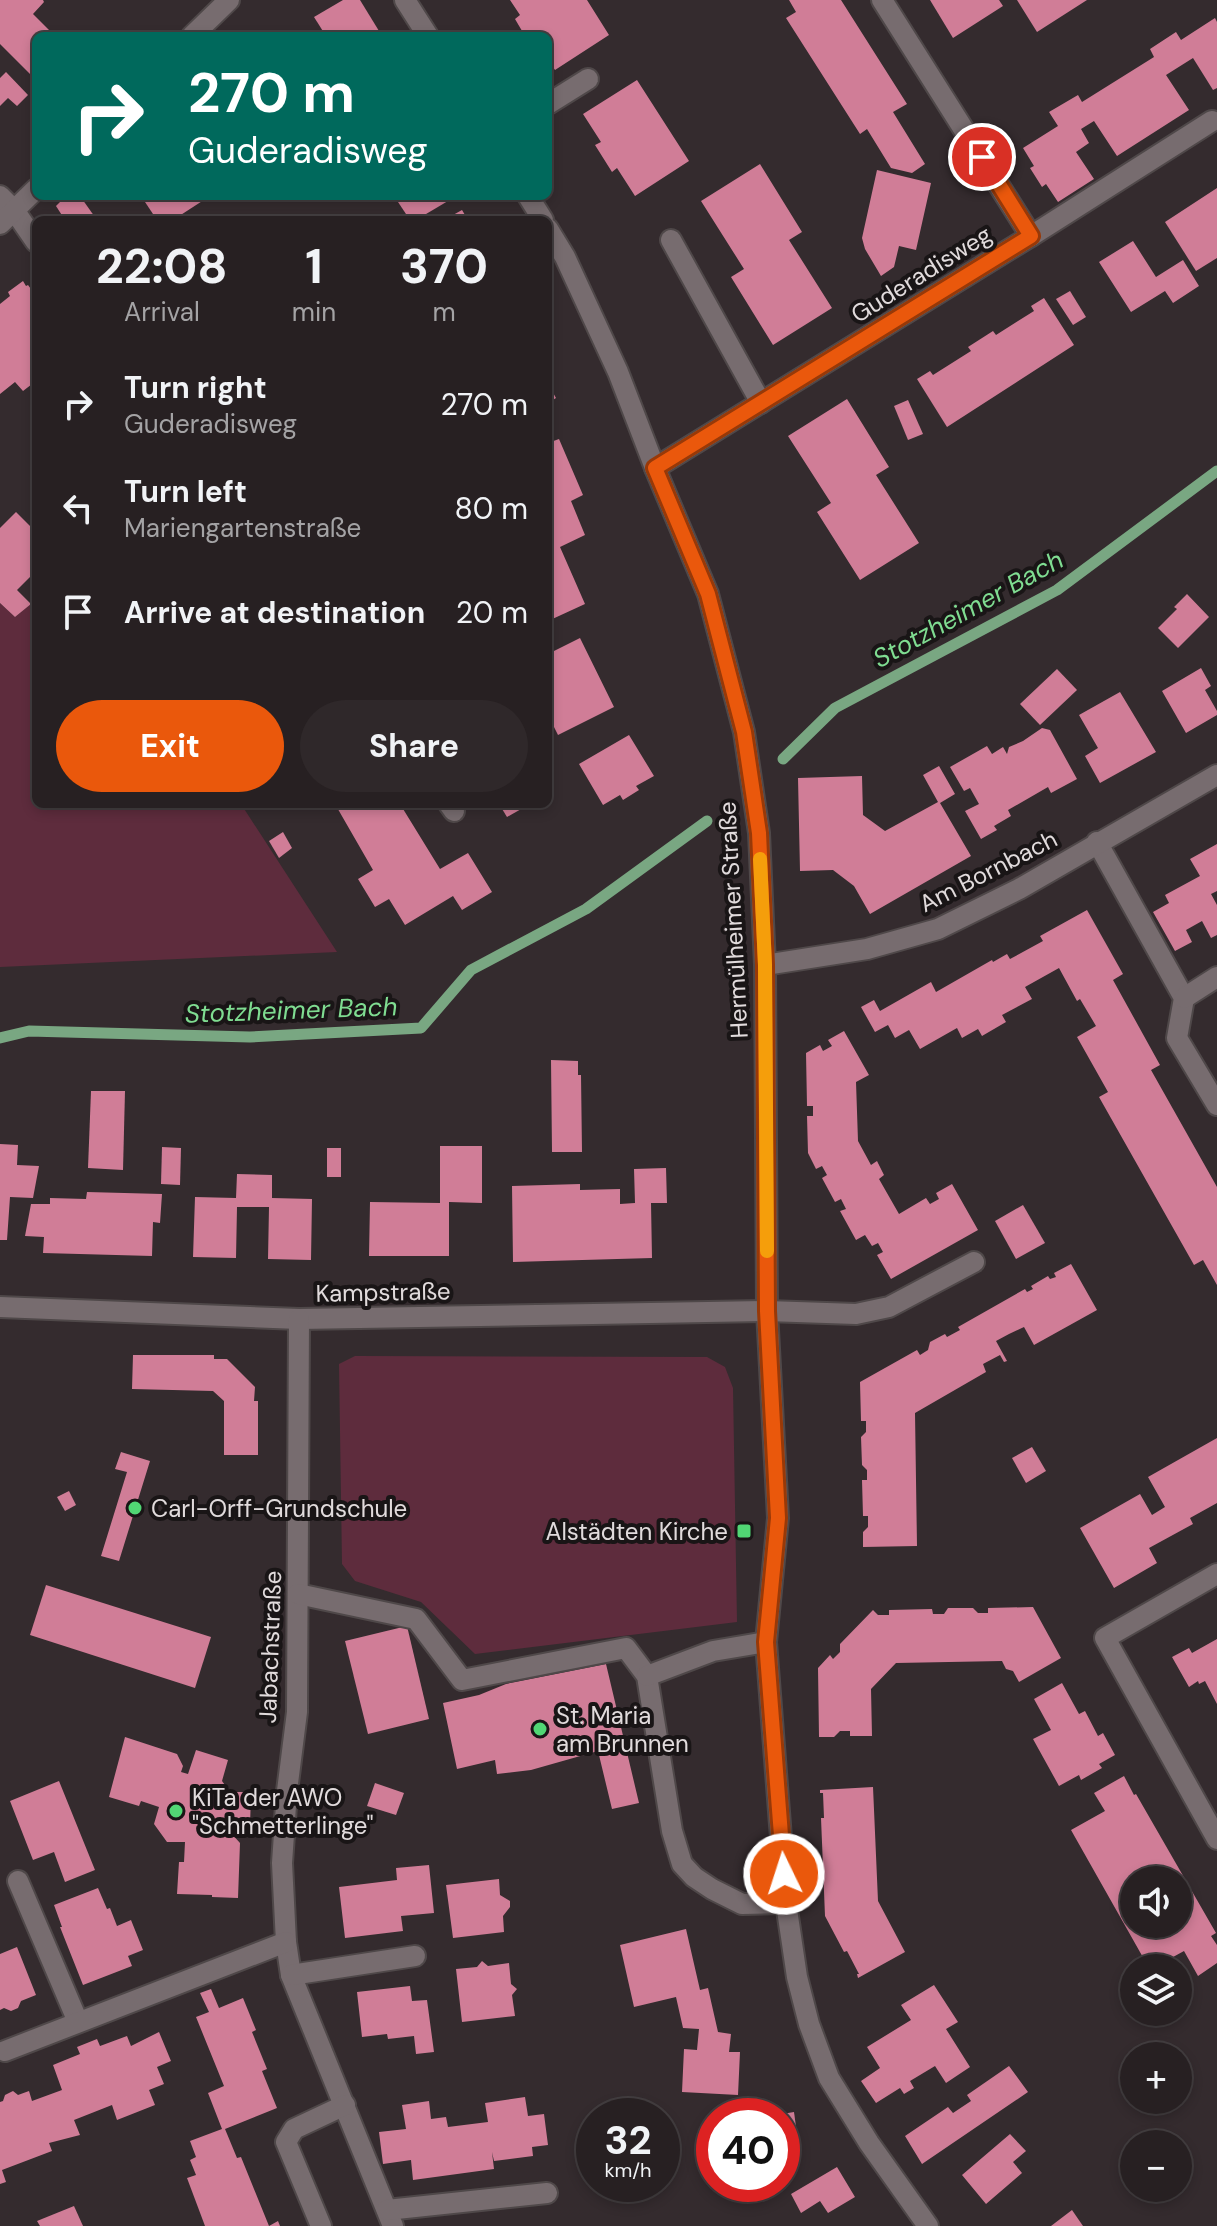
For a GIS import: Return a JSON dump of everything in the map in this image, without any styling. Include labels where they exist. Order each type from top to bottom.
[{"type":"street","points":[[196,32],[229,0]]},
{"type":"street","points":[[405,0],[425,32]]},
{"type":"street","points":[[882,0],[1031,236]]},
{"type":"street","points":[[552,102],[588,79]]},
{"type":"street","name":"Guderadisweg","points":[[655,468],[1212,121]]},
{"type":"street","points":[[32,192],[5,210],[32,238]]},
{"type":"street","name":"Hermülheimer Straße","points":[[552,236],[618,372],[708,594],[744,732],[759,833],[765,965],[767,1311],[778,1518],[766,1642],[786,1903],[797,1977],[809,2024],[829,2078],[869,2143],[928,2226]]},
{"type":"street","points":[[671,240],[761,403]]},
{"type":"street","name":"Am Bornbach","points":[[765,965],[867,949],[938,929],[1019,889],[1217,775]]},
{"type":"street","points":[[1097,842],[1184,998],[1177,1038],[1217,1105]]},
{"type":"street","points":[[1184,998],[1217,977]]},
{"type":"street","points":[[767,1311],[856,1314],[889,1307],[974,1262]]},
{"type":"street","name":"Kampstraße","points":[[0,1307],[299,1319],[767,1311]]},
{"type":"street","name":"Jabachstraße","points":[[299,1319],[297,1712],[282,1863],[291,1975],[390,2218],[547,2193]]},
{"type":"street","points":[[1217,1574],[1105,1638],[1217,1839]]},
{"type":"street","points":[[298,1594],[416,1619],[462,1680],[626,1648],[647,1676],[672,1831],[682,1864],[694,1877],[742,1904],[786,1903]]},
{"type":"street","points":[[647,1676],[713,1651],[766,1642]]},
{"type":"street","points":[[18,1881],[78,2022]]},
{"type":"street","points":[[5,2051],[286,1942]]},
{"type":"street","points":[[291,1975],[415,1956]]},
{"type":"street","points":[[321,2226],[286,2142],[294,2129],[345,2105]]},
{"type":"shaded area","points":[[0,603],[15,617],[32,603],[32,808],[244,808],[337,952],[0,967]]},
{"type":"shaded area","points":[[355,1356],[707,1357],[725,1367],[733,1388],[737,1622],[475,1654],[421,1602],[355,1581],[342,1564],[339,1364]]},
{"type":"building","points":[[0,0],[43,0],[33,14],[51,32],[32,32],[32,74],[0,44]]},
{"type":"building","points":[[343,0],[360,0],[379,31],[323,32],[314,17]]},
{"type":"building","points":[[510,0],[587,0],[609,35],[555,70],[552,66],[552,32],[523,32],[515,19],[520,15]]},
{"type":"building","points":[[789,0],[841,0],[907,104],[893,112],[925,164],[912,173],[891,168],[867,129],[860,134],[786,18],[796,12]]},
{"type":"building","points":[[930,0],[999,0],[1003,6],[953,38]]},
{"type":"building","points":[[1017,0],[1087,0],[1037,32]]},
{"type":"building","points":[[1215,18],[1217,88],[1213,90],[1193,58],[1166,75],[1189,110],[1117,156],[1094,121],[1081,129],[1089,143],[1076,152],[1094,179],[1058,202],[1046,184],[1042,187],[1030,168],[1034,166],[1023,148],[1058,126],[1049,112],[1078,95],[1082,102],[1154,57],[1150,49],[1176,32],[1181,40]]},
{"type":"building","points":[[6,72],[28,95],[17,106],[8,98],[0,106],[0,78]]},
{"type":"building","points":[[637,80],[689,161],[635,196],[617,168],[612,172],[595,145],[601,142],[583,114]]},
{"type":"building","points":[[760,164],[802,232],[789,240],[832,308],[773,345],[731,277],[744,269],[701,201]]},
{"type":"building","points":[[877,170],[931,183],[916,250],[899,246],[894,267],[881,276],[862,238]]},
{"type":"building","points":[[1217,188],[1217,258],[1196,271],[1165,222]]},
{"type":"building","points":[[62,200],[83,200],[94,216],[62,216],[56,206]]},
{"type":"building","points":[[144,200],[204,200],[179,216],[154,216]]},
{"type":"building","points":[[397,200],[450,200],[423,216],[407,216]]},
{"type":"building","points":[[462,210],[466,216],[451,216]]},
{"type":"building","points":[[1133,241],[1156,277],[1183,260],[1199,286],[1173,303],[1165,291],[1131,312],[1099,262]]},
{"type":"building","points":[[23,281],[32,290],[32,384],[23,391],[15,382],[0,394],[0,304],[10,296],[8,292]]},
{"type":"building","points":[[1070,291],[1086,317],[1073,325],[1056,299]]},
{"type":"building","points":[[1044,298],[1074,345],[947,427],[917,379],[930,371],[933,375],[971,351],[968,347],[993,331],[996,335],[1034,311],[1031,306]]},
{"type":"building","points":[[847,399],[889,467],[876,475],[919,543],[860,580],[817,512],[831,503],[788,436]]},
{"type":"building","points":[[908,400],[923,434],[908,440],[894,406]]},
{"type":"building","points":[[559,439],[583,495],[571,501],[585,535],[560,547],[585,604],[552,619],[552,442]]},
{"type":"building","points":[[16,512],[32,528],[32,575],[17,590],[31,604],[15,617],[0,603],[0,528]]},
{"type":"building","points":[[1187,594],[1209,617],[1178,648],[1158,628]]},
{"type":"building","points":[[580,638],[614,707],[558,735],[552,723],[552,652]]},
{"type":"building","points":[[1201,668],[1211,686],[1205,690],[1217,715],[1186,733],[1162,691]]},
{"type":"building","points":[[1057,669],[1077,690],[1040,725],[1020,704]]},
{"type":"building","points":[[1120,692],[1156,752],[1100,783],[1085,756],[1098,748],[1079,715]]},
{"type":"building","points":[[1042,728],[1050,730],[1077,779],[1051,793],[1048,787],[1008,810],[1011,816],[994,826],[997,830],[981,839],[965,811],[979,804],[970,788],[964,791],[950,767],[987,746],[992,754],[1003,747],[1007,754],[1009,747]]},
{"type":"building","points":[[629,735],[654,776],[636,786],[639,790],[623,800],[620,795],[603,805],[579,764]]},
{"type":"building","points":[[939,766],[955,794],[940,803],[971,856],[870,914],[854,886],[833,870],[800,871],[798,778],[862,776],[863,815],[885,831],[938,802],[923,775]]},
{"type":"building","points":[[337,808],[402,808],[440,869],[468,853],[492,892],[462,910],[453,896],[405,925],[389,899],[375,907],[358,879],[373,870]]},
{"type":"building","points":[[501,808],[523,808],[507,817]]},
{"type":"building","points":[[283,832],[292,848],[279,858],[269,841]]},
{"type":"building","points":[[1217,844],[1217,891],[1211,894],[1217,905],[1217,935],[1211,938],[1202,921],[1186,930],[1192,942],[1175,951],[1153,912],[1169,903],[1165,895],[1200,876],[1190,859]]},
{"type":"building","points":[[1087,910],[1123,974],[1113,980],[1160,1065],[1151,1070],[1217,1187],[1217,1285],[1203,1260],[1194,1265],[1099,1097],[1108,1092],[1077,1037],[1096,1026],[1080,999],[1077,1001],[1059,968],[1025,987],[1032,999],[1002,1015],[1006,1022],[982,1036],[978,1029],[962,1038],[957,1028],[920,1049],[909,1030],[895,1038],[888,1025],[875,1032],[861,1007],[874,1000],[880,1011],[931,982],[936,992],[992,960],[1007,954],[1010,959],[1043,941],[1040,936]]},
{"type":"building","points":[[844,1031],[869,1075],[856,1082],[858,1141],[871,1165],[877,1161],[884,1175],[879,1179],[899,1214],[926,1198],[930,1204],[939,1199],[936,1193],[952,1184],[978,1230],[891,1279],[877,1255],[883,1252],[878,1243],[872,1246],[865,1235],[856,1240],[840,1211],[846,1209],[841,1199],[835,1202],[822,1178],[827,1175],[822,1166],[816,1169],[808,1153],[807,1116],[813,1116],[813,1106],[807,1106],[806,1053],[820,1045],[823,1051],[832,1046],[828,1040]]},
{"type":"building","points":[[551,1060],[578,1061],[582,1152],[552,1152]]},
{"type":"building","points":[[91,1091],[125,1091],[123,1170],[88,1168]]},
{"type":"building","points":[[0,1144],[18,1145],[17,1165],[39,1166],[33,1198],[10,1197],[7,1240],[0,1240]]},
{"type":"building","points":[[440,1146],[482,1146],[482,1203],[449,1202],[449,1256],[369,1256],[370,1202],[440,1203]]},
{"type":"building","points":[[162,1147],[181,1148],[180,1185],[161,1184]]},
{"type":"building","points":[[327,1148],[341,1148],[341,1177],[327,1177]]},
{"type":"building","points":[[666,1168],[667,1203],[651,1203],[652,1258],[513,1262],[512,1186],[580,1184],[580,1190],[620,1189],[620,1204],[635,1203],[634,1169]]},
{"type":"building","points":[[237,1174],[272,1175],[272,1198],[312,1199],[311,1260],[268,1259],[269,1207],[237,1207],[236,1258],[193,1257],[195,1197],[236,1198]]},
{"type":"building","points":[[87,1192],[162,1194],[160,1223],[153,1222],[152,1256],[43,1253],[44,1237],[25,1236],[31,1204],[50,1204],[50,1198],[86,1199]]},
{"type":"building","points":[[1023,1205],[1045,1243],[1016,1259],[995,1221]]},
{"type":"building","points":[[1071,1264],[1097,1310],[1034,1345],[1024,1327],[996,1341],[1007,1361],[1004,1362],[1000,1355],[983,1364],[986,1372],[915,1413],[917,1546],[863,1547],[868,1516],[863,1516],[862,1480],[867,1480],[867,1470],[862,1465],[861,1437],[866,1432],[866,1421],[861,1421],[860,1382],[917,1350],[920,1355],[928,1350],[930,1342],[960,1330],[958,1327],[1025,1289],[1027,1292],[1033,1289],[1031,1286],[1048,1276],[1050,1279],[1056,1277],[1054,1273]]},
{"type":"building","points":[[133,1355],[214,1355],[214,1359],[227,1359],[255,1387],[258,1455],[224,1455],[224,1401],[213,1391],[132,1389]]},
{"type":"building","points":[[1217,1438],[1217,1503],[1190,1518],[1193,1524],[1149,1548],[1157,1563],[1114,1588],[1080,1528],[1140,1494],[1152,1515],[1165,1507],[1148,1477]]},
{"type":"building","points":[[1032,1447],[1046,1471],[1026,1483],[1012,1458]]},
{"type":"building","points":[[121,1452],[150,1461],[119,1561],[101,1556],[127,1472],[115,1469]]},
{"type":"building","points":[[69,1491],[76,1505],[65,1511],[57,1497]]},
{"type":"building","points":[[46,1585],[211,1637],[195,1688],[30,1635]]},
{"type":"building","points":[[1033,1607],[1061,1658],[1019,1682],[1002,1661],[896,1663],[871,1689],[872,1736],[850,1736],[850,1731],[840,1731],[834,1737],[819,1737],[818,1668],[830,1655],[833,1659],[840,1652],[840,1644],[873,1610],[878,1615],[889,1615],[889,1610],[932,1609],[933,1614],[944,1614],[948,1608],[973,1608],[978,1613],[988,1613],[988,1608]]},
{"type":"building","points":[[407,1626],[429,1719],[368,1734],[345,1641]]},
{"type":"building","points":[[1217,1639],[1217,1704],[1205,1681],[1199,1684],[1198,1681],[1189,1687],[1172,1657],[1189,1648],[1192,1653]]},
{"type":"building","points":[[606,1664],[639,1803],[612,1809],[598,1751],[531,1770],[497,1774],[495,1760],[457,1769],[443,1703],[479,1695],[506,1684]]},
{"type":"building","points":[[1062,1683],[1079,1714],[1085,1711],[1098,1736],[1103,1733],[1115,1755],[1099,1764],[1102,1768],[1081,1780],[1079,1775],[1059,1786],[1033,1739],[1051,1730],[1034,1699]]},
{"type":"building","points":[[125,1737],[177,1754],[183,1766],[181,1772],[188,1774],[196,1750],[228,1760],[222,1781],[230,1792],[251,1792],[250,1827],[225,1826],[225,1833],[231,1833],[240,1843],[238,1898],[177,1894],[179,1862],[184,1862],[185,1842],[167,1842],[154,1824],[159,1807],[141,1801],[139,1806],[109,1797]]},
{"type":"building","points":[[1124,1776],[1177,1866],[1120,1866],[1120,1917],[1071,1830],[1105,1811],[1094,1793]]},
{"type":"building","points":[[59,1781],[95,1870],[65,1882],[54,1852],[33,1860],[10,1801]]},
{"type":"building","points":[[375,1783],[404,1793],[396,1815],[367,1806]]},
{"type":"building","points":[[873,1787],[878,1901],[905,1952],[858,1978],[859,1974],[847,1951],[844,1952],[825,1916],[821,1818],[824,1818],[823,1793],[820,1790]]},
{"type":"building","points":[[429,1865],[434,1913],[401,1916],[403,1931],[345,1938],[339,1887],[397,1880],[396,1868]]},
{"type":"building","points":[[499,1879],[500,1895],[510,1901],[510,1907],[503,1916],[504,1932],[453,1938],[446,1885]]},
{"type":"building","points":[[98,1888],[117,1926],[131,1920],[143,1950],[128,1956],[132,1966],[83,1985],[54,1905]]},
{"type":"building","points":[[1192,1891],[1216,1933],[1211,1936],[1217,1945],[1217,1963],[1198,1976],[1192,1965],[1192,1954],[1184,1951],[1179,1954],[1141,1954],[1132,1938],[1192,1938]]},
{"type":"building","points":[[686,1929],[700,1990],[708,1988],[718,2032],[731,2034],[729,2052],[740,2052],[738,2095],[682,2092],[684,2049],[697,2050],[699,2029],[683,2028],[676,1997],[634,2007],[620,1945]]},
{"type":"building","points":[[17,1947],[36,1995],[21,2001],[18,2008],[11,2011],[0,2010],[0,1954]]},
{"type":"building","points":[[482,1961],[488,1966],[509,1963],[511,1984],[517,1989],[512,1995],[515,2016],[462,2022],[456,1969],[477,1967]]},
{"type":"building","points":[[934,1985],[958,2022],[946,2029],[970,2067],[946,2083],[935,2066],[910,2081],[914,2088],[904,2094],[900,2088],[876,2103],[861,2081],[880,2068],[867,2047],[911,2020],[901,2005]]},
{"type":"building","points":[[410,1986],[412,2001],[427,2000],[434,2052],[416,2054],[414,2036],[388,2039],[387,2034],[362,2037],[357,1992]]},
{"type":"building","points":[[211,1989],[219,2008],[243,1998],[267,2069],[262,2071],[277,2108],[225,2129],[237,2158],[241,2157],[269,2226],[205,2226],[187,2178],[196,2175],[190,2160],[196,2157],[190,2141],[222,2129],[208,2093],[224,2086],[196,2017],[209,2012],[200,1993]]},
{"type":"building","points":[[159,2032],[171,2061],[157,2067],[164,2084],[149,2090],[155,2105],[117,2120],[112,2105],[74,2120],[80,2135],[49,2143],[52,2151],[2,2170],[6,2182],[0,2184],[0,2102],[5,2095],[13,2091],[18,2095],[29,2091],[32,2101],[62,2090],[53,2065],[80,2054],[77,2047],[97,2039],[100,2046],[127,2036],[131,2046]]},
{"type":"building","points":[[1009,2066],[1028,2092],[922,2164],[905,2136],[948,2107],[953,2113],[971,2101],[967,2095]]},
{"type":"building","points":[[525,2097],[528,2116],[544,2114],[548,2145],[532,2147],[533,2156],[494,2161],[492,2152],[494,2169],[413,2180],[411,2160],[383,2164],[379,2132],[406,2129],[402,2105],[429,2101],[431,2119],[446,2117],[448,2127],[488,2122],[485,2103]]},
{"type":"building","points":[[1010,2134],[1026,2151],[1013,2162],[1022,2173],[986,2204],[962,2175]]},
{"type":"building","points":[[837,2167],[855,2197],[828,2213],[820,2201],[801,2213],[795,2202],[800,2202],[800,2189]]},
{"type":"building","points":[[74,2206],[83,2226],[40,2226],[37,2221]]},
{"type":"building","points":[[1072,2210],[1083,2226],[1051,2226]]},
{"type":"waterway","name":"Stotzheimer Bach","points":[[783,759],[835,708],[1057,590],[1217,471]]},
{"type":"waterway","name":"Stotzheimer Bach","points":[[0,1038],[29,1031],[250,1037],[421,1028],[471,970],[586,909],[707,821]]},
{"type":"slow traffic","points":[[760,859],[765,965],[767,1251]]},
{"type":"place","name":"Carl-Orff-Grundschule","points":[[135,1508]]},
{"type":"place","name":"Alstädten Kirche","points":[[744,1531]]},
{"type":"place","name":"St. Maria am Brunnen","points":[[540,1729]]},
{"type":"place","name":"KiTa der AWO \"Schmetterlinge\"","points":[[176,1811]]},
{"type":"route","points":[[784,1874],[766,1642],[778,1518],[767,1311],[765,965],[759,833],[744,732],[708,594],[655,468],[1031,236],[982,157]]}]
